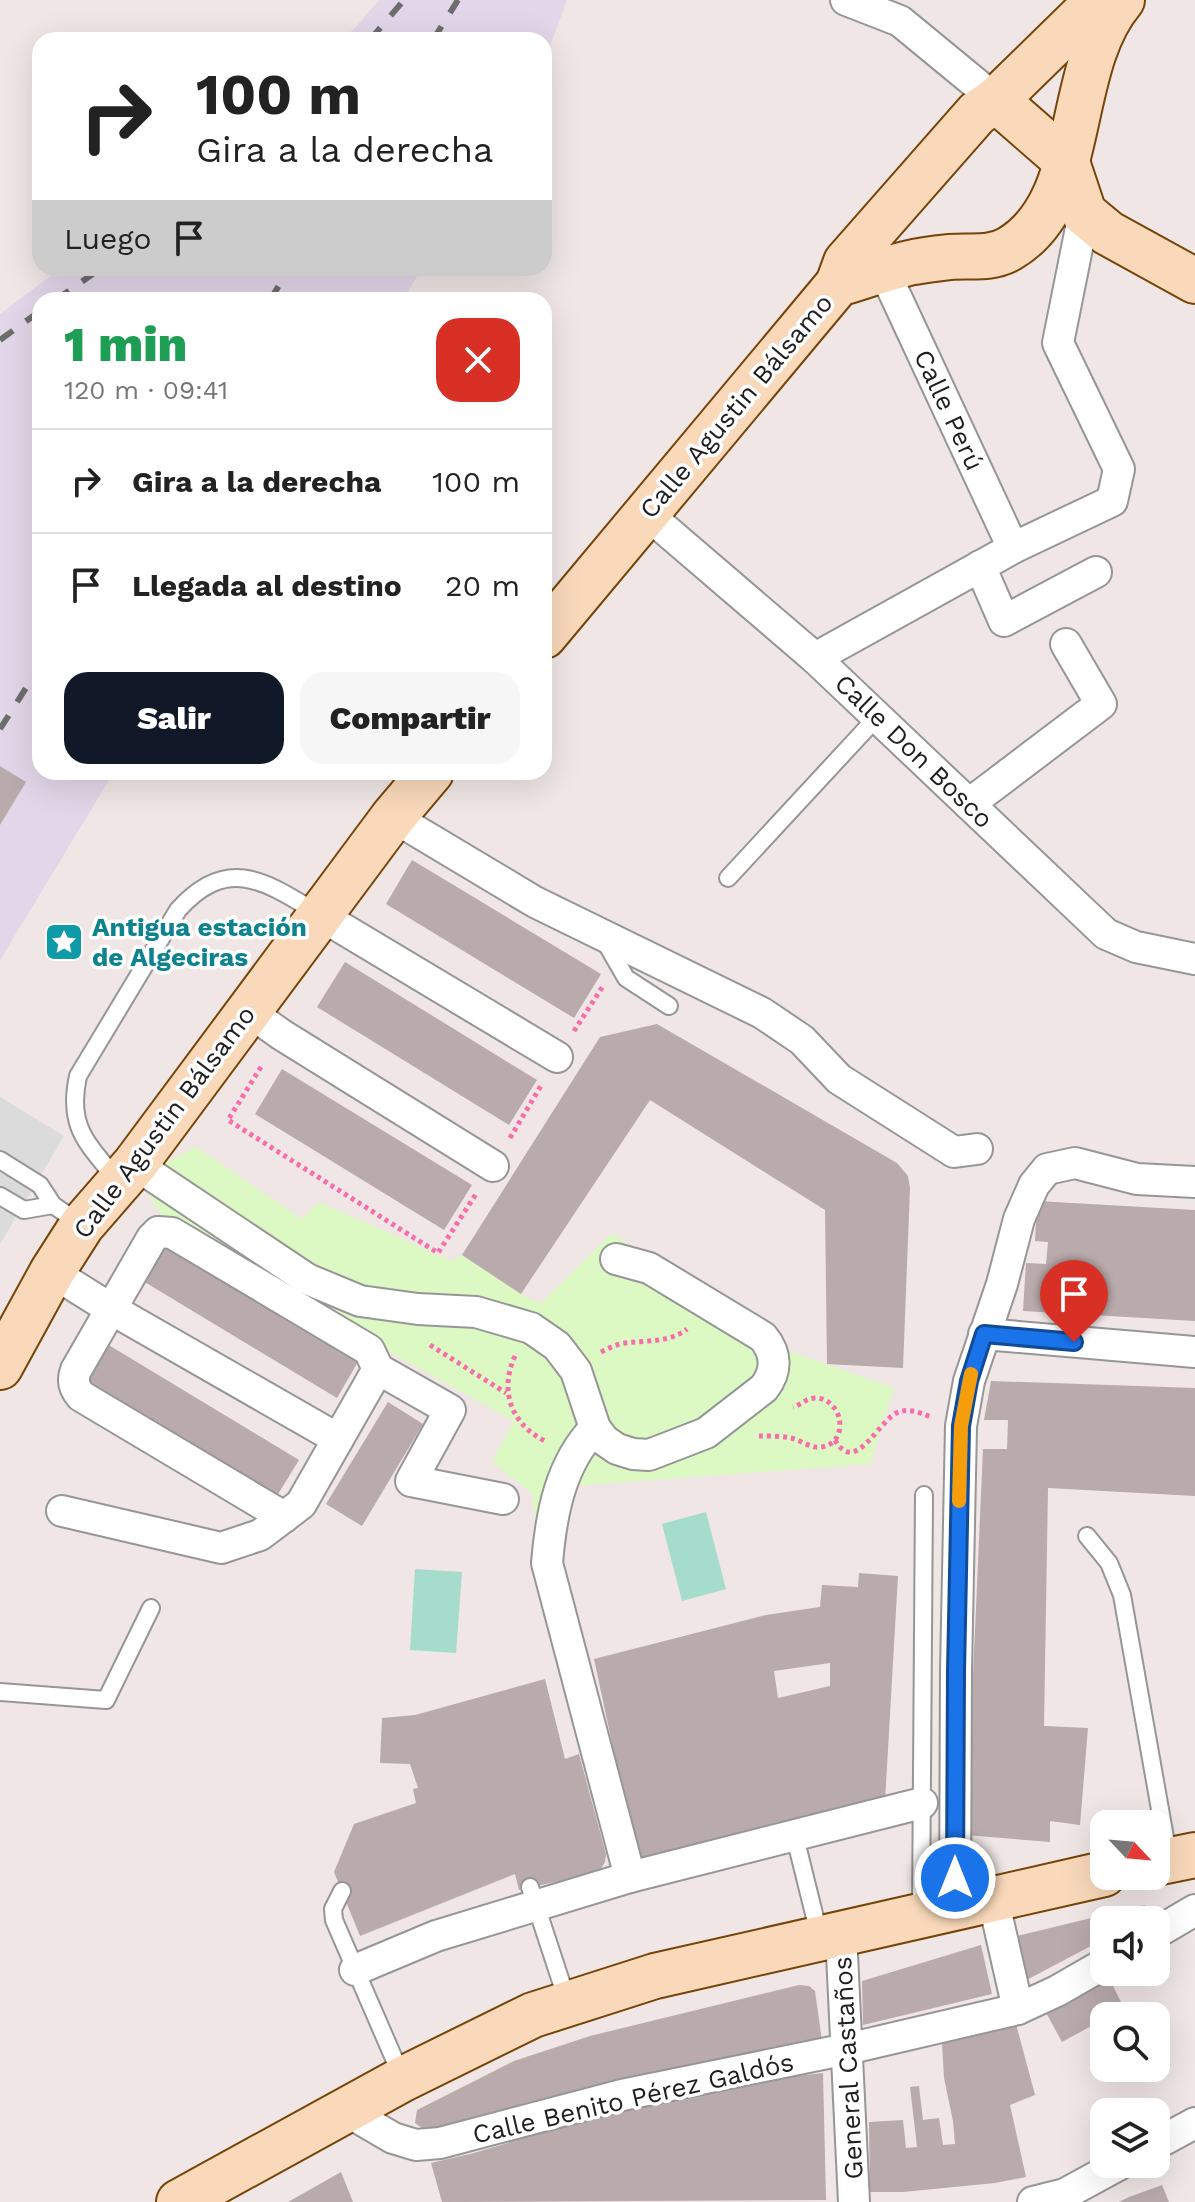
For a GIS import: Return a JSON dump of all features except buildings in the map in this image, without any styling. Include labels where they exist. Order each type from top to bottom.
[{"type":"street","points":[[815,658],[1013,548],[1112,501],[1119,469],[1058,343],[1084,213],[1067,162],[900,21],[846,0]]},
{"type":"street","points":[[838,284],[846,262],[977,113],[996,100],[1095,0]]},
{"type":"street","name":"Calle Agustin Bálsamo","points":[[552,626],[838,284],[911,262],[951,257],[980,258],[1008,250],[1034,229],[1054,198],[1067,162],[1083,83],[1094,50],[1113,10],[1122,0]]},
{"type":"street","points":[[893,209],[897,225],[920,250],[935,256],[951,257]]},
{"type":"street","points":[[1084,213],[1108,233],[1195,281]]},
{"type":"street","name":"Calle Perú","points":[[884,271],[1013,548]]},
{"type":"street","name":"Calle Don Bosco","points":[[646,513],[815,658],[1106,934],[1136,947],[1195,959]]},
{"type":"street","points":[[980,566],[1004,621],[1096,572]]},
{"type":"street","points":[[969,804],[1101,704],[1066,644]]},
{"type":"street","name":"Calle Agustin Bálsamo","points":[[0,1367],[52,1272],[68,1215],[127,1174],[393,817],[424,780]]},
{"type":"street","points":[[393,817],[535,902],[762,1013],[802,1040],[839,1079],[954,1152],[977,1149]]},
{"type":"street","points":[[320,915],[557,1057]]},
{"type":"street","points":[[248,1011],[493,1166]]},
{"type":"street","points":[[1018,2009],[956,1908],[956,1671],[961,1426],[969,1381],[1002,1284],[1019,1219],[1034,1185],[1047,1169],[1075,1163],[1137,1179],[1195,1182]]},
{"type":"street","points":[[127,1174],[307,1279],[360,1301],[418,1309],[476,1312],[531,1328],[557,1346],[576,1371],[590,1433],[568,1467],[551,1520],[547,1563],[630,1877]]},
{"type":"street","points":[[284,1517],[77,1391],[73,1377],[76,1370],[154,1234],[167,1231],[369,1350],[378,1369],[450,1410],[411,1481],[503,1499]]},
{"type":"street","points":[[590,1433],[617,1449],[649,1455],[706,1433],[764,1388],[774,1368],[770,1346],[763,1337],[649,1268],[616,1259]]},
{"type":"street","points":[[52,1272],[338,1439]]},
{"type":"street","points":[[984,1334],[1195,1352]]},
{"type":"street","points":[[62,1511],[221,1548],[260,1535],[301,1504],[378,1369]]},
{"type":"street","points":[[355,1970],[532,1896],[630,1877],[794,1832],[922,1803]]},
{"type":"street","points":[[179,2202],[403,2079],[533,2015],[655,1976],[1090,1877]]},
{"type":"street","points":[[1170,1925],[1195,1910]]},
{"type":"street","name":"General Castaños","points":[[830,1937],[847,2049],[854,2202]]},
{"type":"street","name":"Calle Benito Pérez Galdós","points":[[345,2110],[393,2138],[416,2145],[440,2143],[622,2095],[847,2049],[1018,2009],[1090,1972]]},
{"type":"street","points":[[1170,2136],[1195,2123]]},
{"type":"street","points":[[1033,2202],[1065,2194],[1094,2178]]},
{"type":"lane","points":[[728,878],[878,716]]},
{"type":"lane","points":[[127,1174],[85,1140],[76,1119],[74,1097],[78,1076],[178,910],[193,893],[212,882],[234,877],[257,880],[277,888],[320,915]]},
{"type":"lane","points":[[601,933],[626,978],[669,1006]]},
{"type":"lane","points":[[0,1160],[40,1185],[68,1215]]},
{"type":"lane","points":[[0,1196],[24,1210],[68,1215]]},
{"type":"lane","points":[[924,1495],[922,1803],[956,1908]]},
{"type":"lane","points":[[1087,1536],[1109,1563],[1122,1595],[1173,1860]]},
{"type":"lane","points":[[0,1692],[106,1700],[151,1608]]},
{"type":"lane","points":[[794,1832],[830,1937]]},
{"type":"lane","points":[[342,1891],[333,1909],[334,1920],[403,2079]]},
{"type":"lane","points":[[532,1896],[568,2004]]},
{"type":"path","points":[[576,1371],[596,1354],[621,1344],[664,1340],[681,1333],[708,1304]]},
{"type":"path","points":[[538,1333],[513,1358],[507,1393],[513,1411],[523,1426],[535,1436],[561,1445],[574,1444],[590,1433]]},
{"type":"path","points":[[427,1343],[507,1393]]},
{"type":"path","points":[[711,1428],[745,1438],[791,1438],[815,1447],[835,1440],[841,1426],[839,1417],[835,1409],[822,1399],[810,1399],[787,1409],[763,1403],[754,1394]]},
{"type":"path","points":[[835,1440],[847,1451],[858,1451],[886,1419],[900,1411],[909,1410],[961,1426]]},
{"type":"shaded area","points":[[379,0],[567,0],[552,40],[552,32],[350,32]]},
{"type":"shaded area","points":[[50,276],[417,276],[408,292],[32,292],[32,780],[109,780],[0,960],[0,314]]},
{"type":"shaded area","points":[[0,1097],[64,1136],[0,1244]]},
{"type":"shaded area","points":[[196,1147],[302,1219],[319,1202],[452,1261],[462,1255],[540,1304],[612,1233],[789,1351],[894,1388],[870,1464],[573,1486],[563,1520],[536,1528],[532,1493],[492,1462],[514,1421],[379,1346],[161,1215],[138,1176]]},
{"type":"shaded area","points":[[706,1512],[726,1589],[682,1601],[662,1524]]},
{"type":"shaded area","points":[[415,1569],[462,1572],[456,1653],[410,1650]]},
{"type":"railway","points":[[377,32],[404,0]]},
{"type":"railway","points":[[438,32],[458,0]]},
{"type":"railway","points":[[67,292],[90,276]]},
{"type":"railway","points":[[275,292],[285,276]]},
{"type":"railway","points":[[0,340],[32,317]]},
{"type":"railway","points":[[0,729],[32,679]]},
{"type":"slow traffic","points":[[959,1501],[961,1426],[971,1374]]},
{"type":"place","name":"Antigua estación de Algeciras","points":[[64,942]]},
{"type":"route","points":[[955,1878],[961,1426],[969,1381],[984,1334],[1074,1342]]}]
